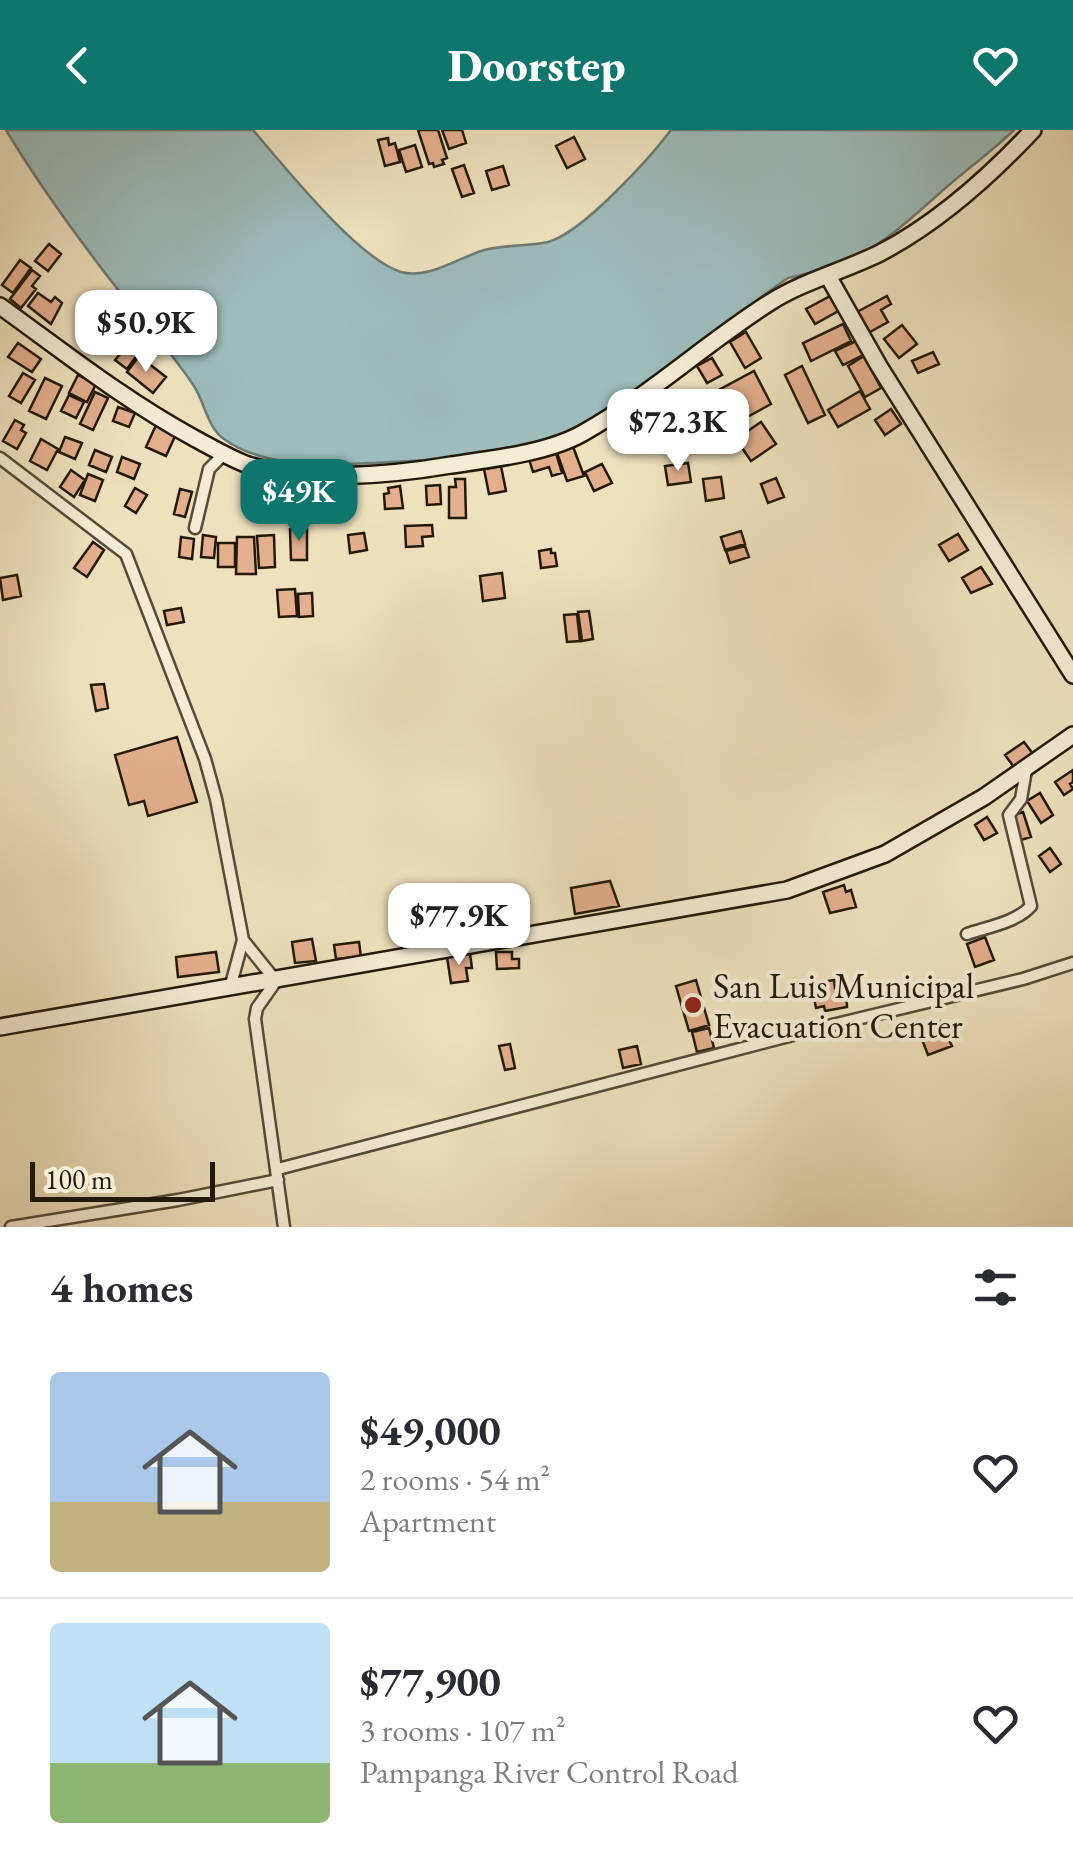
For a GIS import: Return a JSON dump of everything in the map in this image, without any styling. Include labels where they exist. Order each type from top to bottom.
[{"type":"street","points":[[0,306],[136,404],[248,464],[278,471],[343,475],[435,468],[515,455],[581,435],[786,292],[881,252],[982,182],[1032,130]]},
{"type":"street","points":[[828,276],[879,366],[1073,675]]},
{"type":"street","points":[[195,528],[209,469],[224,454]]},
{"type":"street","points":[[0,458],[126,554],[205,759],[243,940],[276,981]]},
{"type":"street","points":[[0,1027],[787,890],[886,854],[1026,770],[1073,736]]},
{"type":"street","points":[[968,934],[1007,921],[1031,906],[1008,815],[1021,799],[1026,770]]},
{"type":"street","points":[[229,989],[243,940]]},
{"type":"street","points":[[11,1227],[178,1200],[1073,963]]},
{"type":"street","points":[[276,981],[257,1008],[256,1019],[284,1227]]},
{"type":"water","points":[[6,130],[253,130],[343,231],[364,249],[401,272],[421,273],[481,251],[540,244],[562,236],[614,194],[671,130],[1014,130],[872,248],[836,265],[788,278],[640,390],[576,428],[522,447],[479,455],[334,464],[275,460],[239,448],[218,434],[184,372],[79,238]]},
{"type":"building","points":[[418,130],[438,130],[447,158],[442,160],[444,164],[429,164]]},
{"type":"building","points":[[442,130],[462,130],[466,143],[449,149]]},
{"type":"building","points":[[574,137],[585,159],[567,168],[556,146]]},
{"type":"building","points":[[388,138],[389,145],[395,143],[400,162],[385,166],[378,140]]},
{"type":"building","points":[[415,145],[422,167],[406,172],[399,150]]},
{"type":"building","points":[[464,165],[474,193],[462,197],[452,169]]},
{"type":"building","points":[[503,166],[509,185],[492,190],[486,171]]},
{"type":"building","points":[[49,244],[61,254],[48,271],[35,261]]},
{"type":"building","points":[[20,260],[31,268],[13,293],[2,285]]},
{"type":"building","points":[[32,270],[40,276],[32,286],[36,289],[21,308],[10,299]]},
{"type":"building","points":[[38,293],[51,302],[55,297],[62,303],[51,324],[28,306]]},
{"type":"building","points":[[834,294],[842,309],[815,324],[806,309]]},
{"type":"building","points":[[887,296],[891,304],[881,310],[888,322],[868,333],[857,312]]},
{"type":"building","points":[[93,321],[107,332],[97,345],[83,334]]},
{"type":"building","points":[[843,324],[851,341],[811,361],[803,343]]},
{"type":"building","points":[[902,325],[917,344],[899,358],[884,339]]},
{"type":"building","points":[[746,332],[761,358],[745,368],[730,342]]},
{"type":"building","points":[[856,341],[863,355],[843,365],[835,351]]},
{"type":"building","points":[[18,343],[41,359],[32,372],[8,357]]},
{"type":"building","points":[[127,346],[138,354],[127,369],[115,360]]},
{"type":"building","points":[[933,352],[939,364],[918,373],[912,361]]},
{"type":"building","points":[[139,356],[166,377],[153,393],[127,372]]},
{"type":"building","points":[[864,356],[881,388],[865,397],[848,366]]},
{"type":"building","points":[[712,358],[722,375],[707,383],[697,366]]},
{"type":"building","points":[[802,366],[825,415],[808,423],[785,375]]},
{"type":"building","points":[[754,371],[771,404],[720,432],[702,399]]},
{"type":"building","points":[[23,373],[35,380],[21,403],[9,396]]},
{"type":"building","points":[[78,375],[96,384],[87,402],[69,393]]},
{"type":"building","points":[[45,378],[62,386],[46,419],[29,411]]},
{"type":"building","points":[[860,391],[870,409],[838,427],[828,410]]},
{"type":"building","points":[[95,392],[108,398],[93,430],[80,424]]},
{"type":"building","points":[[69,395],[84,402],[76,418],[61,411]]},
{"type":"building","points":[[118,407],[135,413],[129,427],[113,421]]},
{"type":"building","points":[[891,409],[901,424],[885,435],[875,420]]},
{"type":"building","points":[[15,420],[24,425],[21,430],[26,433],[17,449],[3,441]]},
{"type":"building","points":[[761,422],[776,444],[751,461],[736,439]]},
{"type":"building","points":[[649,424],[656,436],[637,447],[630,434]]},
{"type":"building","points":[[683,424],[687,442],[670,447],[665,429]]},
{"type":"building","points":[[156,425],[176,434],[166,456],[146,447]]},
{"type":"building","points":[[65,437],[82,443],[75,459],[59,452]]},
{"type":"building","points":[[41,439],[58,449],[47,470],[30,461]]},
{"type":"building","points":[[572,444],[584,476],[567,481],[556,450]]},
{"type":"building","points":[[95,450],[112,457],[106,472],[89,465]]},
{"type":"building","points":[[555,450],[562,473],[552,476],[549,467],[533,472],[529,459]]},
{"type":"building","points":[[122,457],[140,464],[134,479],[117,472]]},
{"type":"building","points":[[688,463],[691,482],[668,485],[665,466]]},
{"type":"building","points":[[602,464],[612,483],[594,491],[585,472]]},
{"type":"building","points":[[501,466],[506,491],[489,494],[484,469]]},
{"type":"building","points":[[71,470],[85,480],[74,497],[60,487]]},
{"type":"building","points":[[88,474],[103,480],[95,501],[80,495]]},
{"type":"building","points":[[721,477],[724,498],[706,501],[703,479]]},
{"type":"building","points":[[776,478],[784,497],[768,503],[761,484]]},
{"type":"building","points":[[455,479],[465,479],[466,518],[449,518],[449,487],[456,487]]},
{"type":"building","points":[[313,484],[314,507],[296,507],[296,485]]},
{"type":"building","points":[[440,485],[441,504],[427,505],[426,486]]},
{"type":"building","points":[[400,486],[403,508],[385,509],[384,494],[389,493],[388,488]]},
{"type":"building","points":[[135,488],[147,495],[136,513],[125,506]]},
{"type":"building","points":[[180,489],[192,492],[185,517],[174,514]]},
{"type":"building","points":[[335,490],[350,490],[352,508],[337,510]]},
{"type":"building","points":[[432,525],[433,536],[422,537],[423,546],[406,547],[405,526]]},
{"type":"building","points":[[290,529],[307,529],[307,560],[291,560]]},
{"type":"building","points":[[741,531],[745,544],[725,550],[721,537]]},
{"type":"building","points":[[364,533],[367,550],[350,553],[348,535]]},
{"type":"building","points":[[958,534],[968,550],[949,561],[939,545]]},
{"type":"building","points":[[203,535],[216,537],[214,558],[201,557]]},
{"type":"building","points":[[274,535],[275,567],[259,568],[257,536]]},
{"type":"building","points":[[181,537],[194,539],[192,559],[179,557]]},
{"type":"building","points":[[237,537],[254,537],[256,574],[236,574]]},
{"type":"building","points":[[93,542],[104,550],[87,577],[74,568]]},
{"type":"building","points":[[218,543],[235,543],[235,567],[218,567]]},
{"type":"building","points":[[745,546],[749,557],[730,563],[726,551]]},
{"type":"building","points":[[551,549],[557,566],[541,568],[539,551]]},
{"type":"building","points":[[981,567],[992,584],[971,593],[962,578]]},
{"type":"building","points":[[502,573],[505,598],[483,601],[480,576]]},
{"type":"building","points":[[17,575],[21,596],[3,600],[0,578]]},
{"type":"building","points":[[295,589],[297,616],[279,617],[277,590]]},
{"type":"building","points":[[312,593],[313,616],[299,617],[298,594]]},
{"type":"building","points":[[181,608],[184,622],[167,625],[164,611]]},
{"type":"building","points":[[589,611],[593,639],[582,641],[578,612]]},
{"type":"building","points":[[577,614],[580,641],[567,642],[564,615]]},
{"type":"building","points":[[104,684],[108,708],[96,711],[91,685]]},
{"type":"building","points":[[177,737],[197,802],[148,816],[144,801],[129,805],[115,755]]},
{"type":"building","points":[[1024,742],[1033,754],[1014,767],[1005,755]]},
{"type":"building","points":[[1073,770],[1073,789],[1064,795],[1055,782]]},
{"type":"building","points":[[1040,793],[1053,815],[1041,823],[1027,801]]},
{"type":"building","points":[[1023,812],[1031,837],[1021,840],[1013,815]]},
{"type":"building","points":[[987,817],[997,833],[984,840],[975,825]]},
{"type":"building","points":[[1050,848],[1061,864],[1050,872],[1039,856]]},
{"type":"building","points":[[610,881],[619,906],[575,914],[571,888]]},
{"type":"building","points":[[844,885],[846,892],[851,890],[856,907],[830,913],[823,892]]},
{"type":"building","points":[[427,928],[428,941],[424,941],[424,947],[403,949],[401,931]]},
{"type":"building","points":[[985,937],[994,960],[975,967],[967,944]]},
{"type":"building","points":[[312,939],[316,961],[295,963],[292,942]]},
{"type":"building","points":[[359,942],[361,957],[336,959],[334,945]]},
{"type":"building","points":[[216,952],[219,972],[178,977],[176,957]]},
{"type":"building","points":[[496,952],[512,952],[512,959],[519,959],[519,968],[497,969]]},
{"type":"building","points":[[470,954],[472,968],[466,968],[468,981],[451,983],[447,957]]},
{"type":"building","name":"San Luis Municipal Evacuation Center","points":[[696,980],[709,1025],[689,1031],[676,986]]},
{"type":"building","points":[[834,980],[835,988],[846,986],[847,1007],[825,1011],[824,1006],[816,1008],[811,984]]},
{"type":"building","points":[[940,1021],[952,1046],[928,1055],[918,1029]]},
{"type":"building","points":[[709,1028],[714,1048],[697,1052],[692,1032]]},
{"type":"building","points":[[510,1044],[515,1068],[505,1070],[499,1046]]},
{"type":"building","points":[[637,1046],[641,1064],[623,1068],[619,1050]]},
{"type":"place","name":"San Luis Municipal Evacuation Center","points":[[693,1005]]}]
